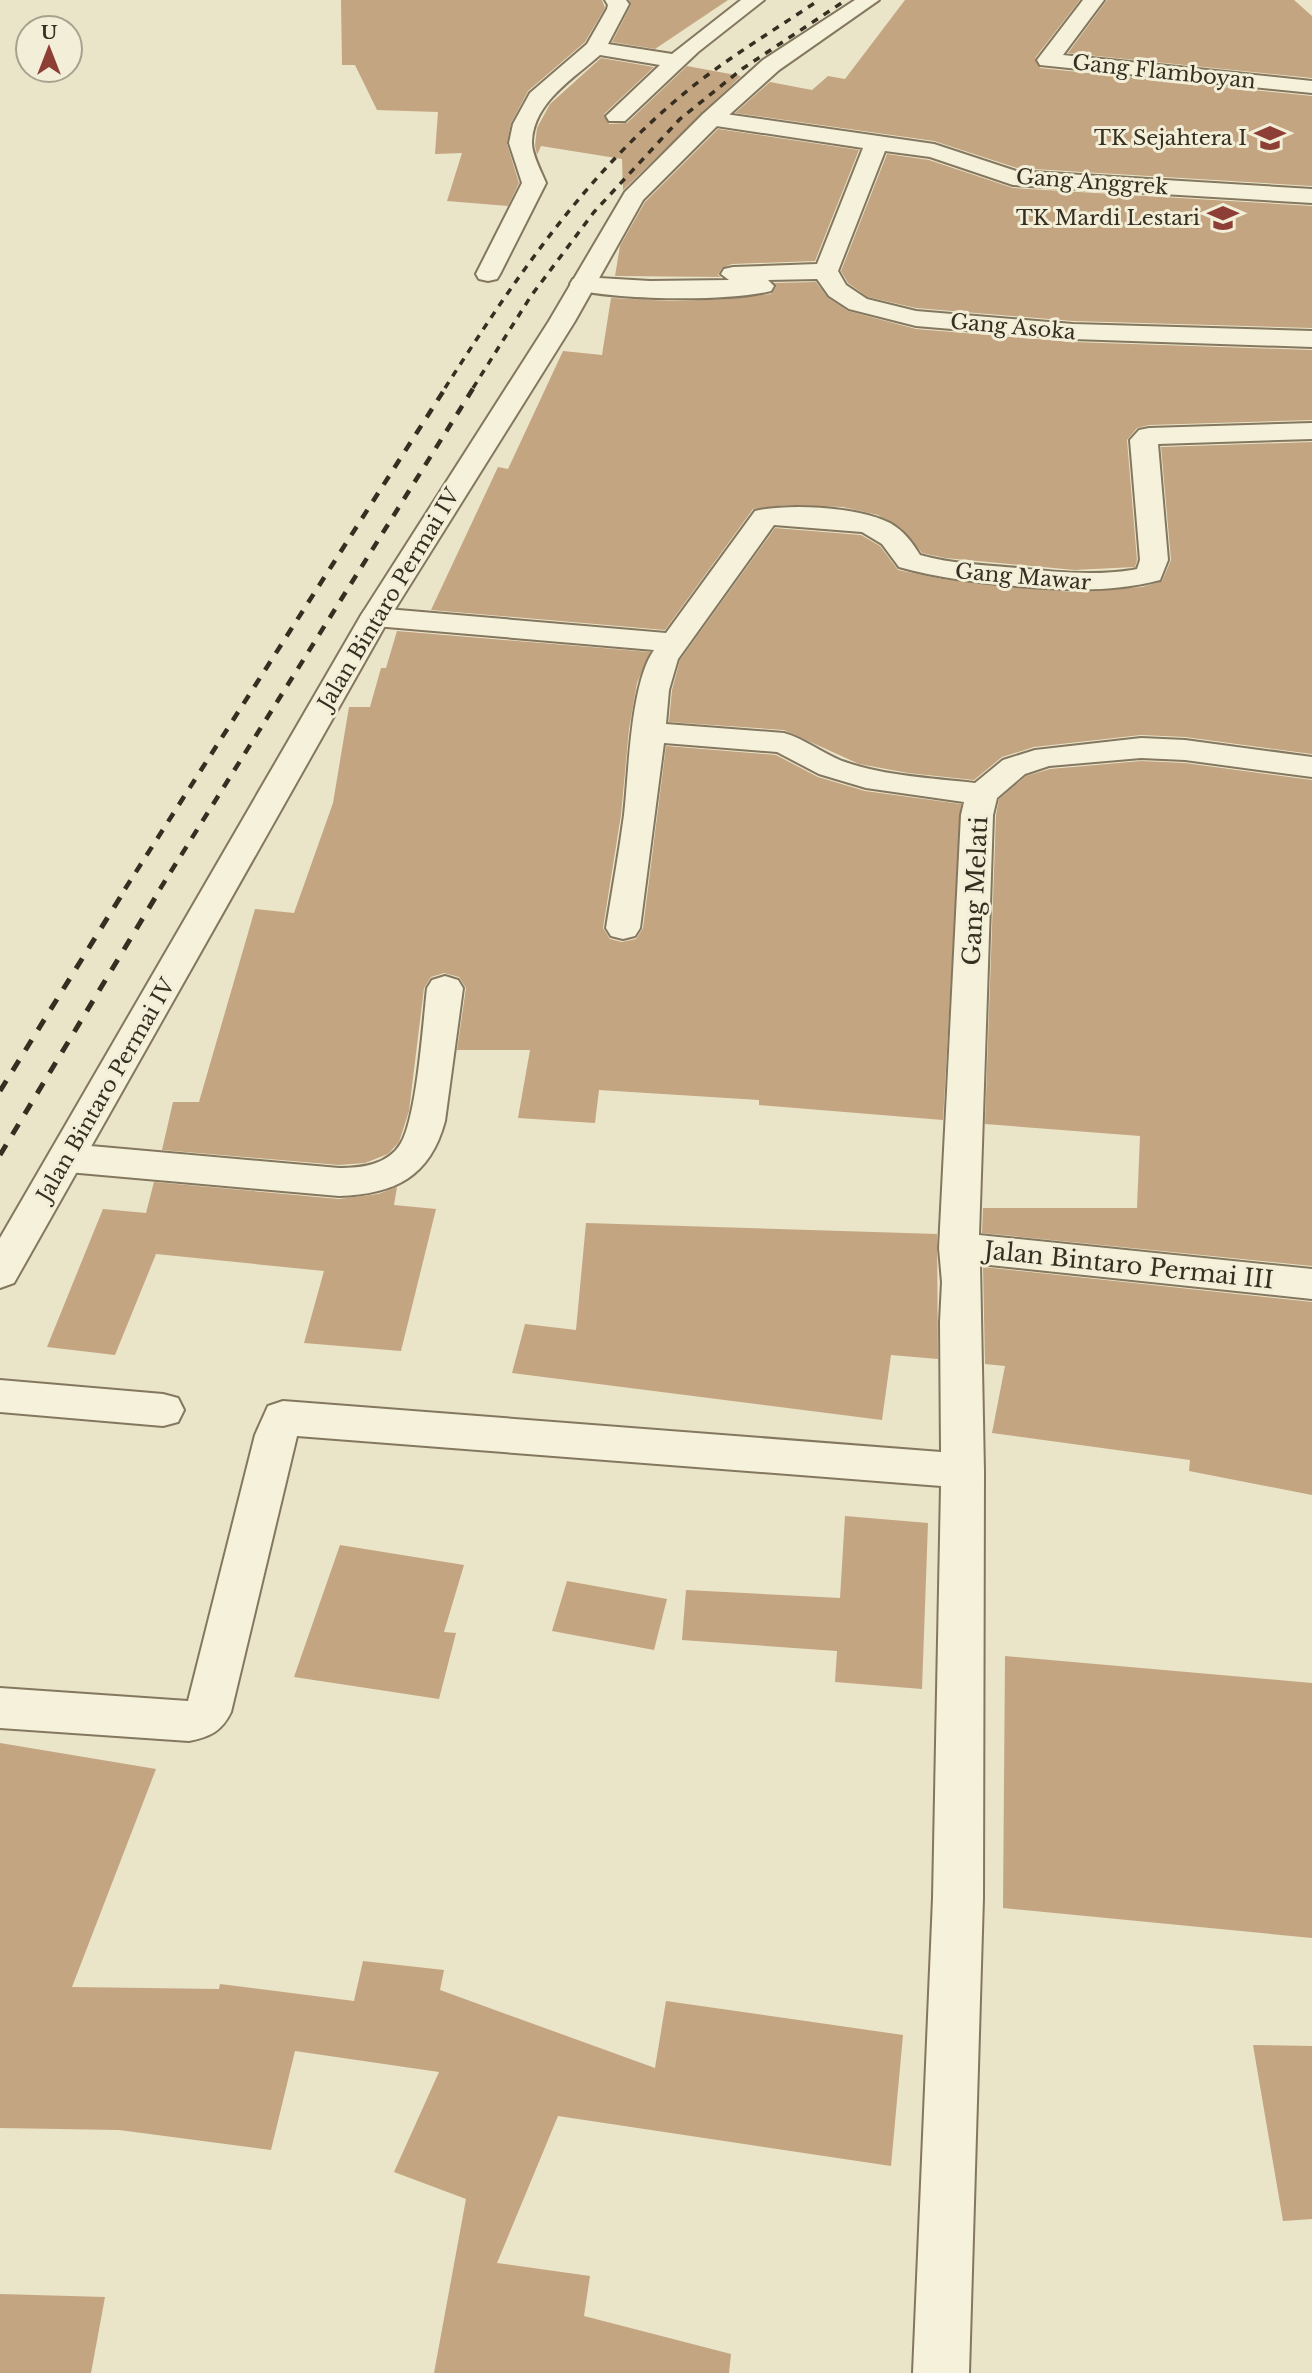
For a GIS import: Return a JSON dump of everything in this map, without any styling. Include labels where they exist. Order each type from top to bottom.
[{"type":"street","points":[[488,274],[534,183],[520,143],[524,124],[538,98],[595,48],[617,9],[619,4],[615,0]]},
{"type":"street","points":[[617,116],[676,61],[754,0]]},
{"type":"street","name":"Jalan Bintaro Permai IV","points":[[0,1273],[375,617],[562,321],[634,197],[710,119],[771,65],[869,0]]},
{"type":"street","name":"Gang Flamboyan","points":[[1094,0],[1048,60],[1312,87]]},
{"type":"street","points":[[595,48],[676,61]]},
{"type":"street","name":"Gang Anggrek","points":[[710,119],[934,151],[1013,178],[1312,196]]},
{"type":"street","points":[[828,276],[877,142]]},
{"type":"street","points":[[733,274],[828,276]]},
{"type":"street","points":[[582,284],[614,288],[718,289],[828,276]]},
{"type":"street","name":"Gang Asoka","points":[[828,276],[845,298],[871,309],[937,321],[1112,335],[1312,340]]},
{"type":"street","name":"Gang Mawar","points":[[673,643],[765,517],[783,515],[866,522],[884,530],[904,550],[909,561],[938,570],[1105,583],[1135,579],[1150,574],[1154,560],[1144,440],[1149,436],[1312,432]]},
{"type":"street","points":[[375,617],[673,643],[663,659],[654,690],[640,818],[623,928]]},
{"type":"street","points":[[649,732],[784,743],[830,767],[877,781],[982,794]]},
{"type":"street","name":"Gang Melati","points":[[959,1248],[977,816],[982,794],[1014,767],[1046,757],[1140,748],[1185,750],[1312,767]]},
{"type":"street","points":[[68,1158],[339,1182],[367,1182],[383,1176],[403,1165],[418,1149],[430,1101],[445,988]]},
{"type":"street","name":"Jalan Bintaro Permai III","points":[[941,2373],[958,1898],[963,1471],[960,1322],[962,1282],[959,1248],[1036,1253],[1312,1284]]},
{"type":"street","points":[[0,1396],[163,1410]]},
{"type":"street","points":[[0,1708],[189,1721],[199,1719],[208,1712],[276,1435],[283,1418],[963,1471]]},
{"type":"building","points":[[341,0],[602,0],[605,8],[585,42],[528,91],[511,123],[507,144],[519,183],[508,206],[447,201],[462,153],[435,154],[438,112],[377,110],[355,65],[342,65]]},
{"type":"building","points":[[629,0],[728,0],[655,49],[612,42],[631,5]]},
{"type":"building","points":[[905,0],[1080,0],[1035,58],[1040,68],[1312,96],[1312,186],[1017,168],[934,141],[735,113],[770,82],[812,90],[828,76],[845,79]]},
{"type":"building","points":[[1107,0],[1294,0],[1312,16],[1312,78],[1068,53]]},
{"type":"building","points":[[601,58],[654,67],[604,114],[609,124],[627,123],[687,66],[741,76],[623,190],[622,159],[541,146],[537,155],[535,145],[537,128],[550,104]]},
{"type":"building","points":[[718,129],[859,150],[815,261],[732,264],[722,268],[718,275],[721,277],[615,276],[620,246],[645,202]]},
{"type":"building","points":[[887,154],[929,160],[1013,188],[1312,206],[1312,328],[1073,321],[916,308],[868,297],[848,283],[841,271]]},
{"type":"building","points":[[816,282],[828,298],[848,311],[916,329],[1073,342],[1312,350],[1312,420],[1149,425],[1137,428],[1127,440],[1137,560],[1135,567],[1075,570],[945,558],[922,553],[901,528],[878,515],[843,507],[786,505],[753,509],[665,630],[431,610],[498,467],[508,469],[563,351],[602,355],[611,298],[672,301],[729,299],[771,294],[776,287],[774,283]]},
{"type":"building","points":[[1312,442],[1312,754],[1185,737],[1141,735],[1034,747],[1002,757],[974,780],[908,773],[859,764],[784,730],[669,722],[672,690],[680,660],[775,528],[861,535],[880,546],[898,570],[942,579],[1071,592],[1142,587],[1162,581],[1171,560],[1161,447]]},
{"type":"building","points":[[397,631],[650,652],[637,683],[629,729],[621,815],[603,928],[610,939],[622,942],[636,939],[643,928],[666,746],[776,755],[818,777],[865,791],[961,804],[943,1120],[759,1105],[759,1100],[599,1090],[595,1123],[518,1118],[530,1050],[457,1050],[466,988],[459,977],[444,973],[431,977],[424,988],[409,1111],[399,1142],[388,1154],[365,1163],[339,1165],[162,1150],[173,1102],[199,1102],[255,909],[294,913],[333,803],[349,707],[370,707],[381,668],[386,668]]},
{"type":"building","points":[[1141,761],[1185,763],[1312,780],[1312,1266],[982,1233],[983,1208],[1137,1208],[1140,1136],[985,1124],[996,815],[999,799],[1026,776],[1050,769]]},
{"type":"building","points":[[154,1182],[339,1199],[378,1194],[397,1187],[394,1205],[436,1209],[401,1351],[304,1343],[324,1271],[156,1254],[115,1355],[47,1347],[103,1209],[146,1213]]},
{"type":"building","points":[[586,1223],[937,1234],[938,1359],[891,1355],[882,1420],[512,1373],[525,1324],[576,1330]]},
{"type":"building","points":[[983,1267],[1312,1302],[1312,1495],[1189,1471],[1190,1460],[992,1433],[1005,1366],[985,1364]]},
{"type":"building","points":[[845,1516],[928,1523],[922,1689],[835,1682],[837,1651],[682,1640],[686,1590],[840,1598]]},
{"type":"building","points":[[340,1545],[464,1565],[444,1632],[456,1633],[439,1699],[294,1677]]},
{"type":"building","points":[[567,1581],[667,1599],[654,1650],[552,1631]]},
{"type":"building","points":[[1005,1656],[1312,1683],[1312,1938],[1003,1908]]},
{"type":"building","points":[[0,1743],[156,1769],[72,1987],[219,1989],[220,1984],[354,2001],[363,1961],[444,1970],[440,1990],[655,2068],[666,2001],[903,2035],[891,2166],[558,2116],[497,2263],[590,2276],[584,2316],[731,2354],[729,2373],[434,2373],[466,2199],[394,2172],[439,2072],[295,2051],[271,2150],[119,2130],[0,2128]]},
{"type":"building","points":[[1253,2045],[1312,2046],[1312,2219],[1283,2221]]},
{"type":"building","points":[[0,2294],[105,2297],[91,2373],[0,2373]]},
{"type":"railway","points":[[445,388],[495,311],[549,236],[608,166],[641,132],[692,87],[819,0]]},
{"type":"railway","points":[[473,388],[531,296],[594,212],[680,119],[742,69],[846,0]]},
{"type":"railway","points":[[125,889],[446,387]]},
{"type":"railway","points":[[160,889],[474,387]]},
{"type":"railway","points":[[0,1091],[126,888]]},
{"type":"railway","points":[[0,1155],[161,888]]},
{"type":"place","name":"TK Sejahtera I","points":[[1270,138]]},
{"type":"place","name":"TK Mardi Lestari","points":[[1223,218]]}]
